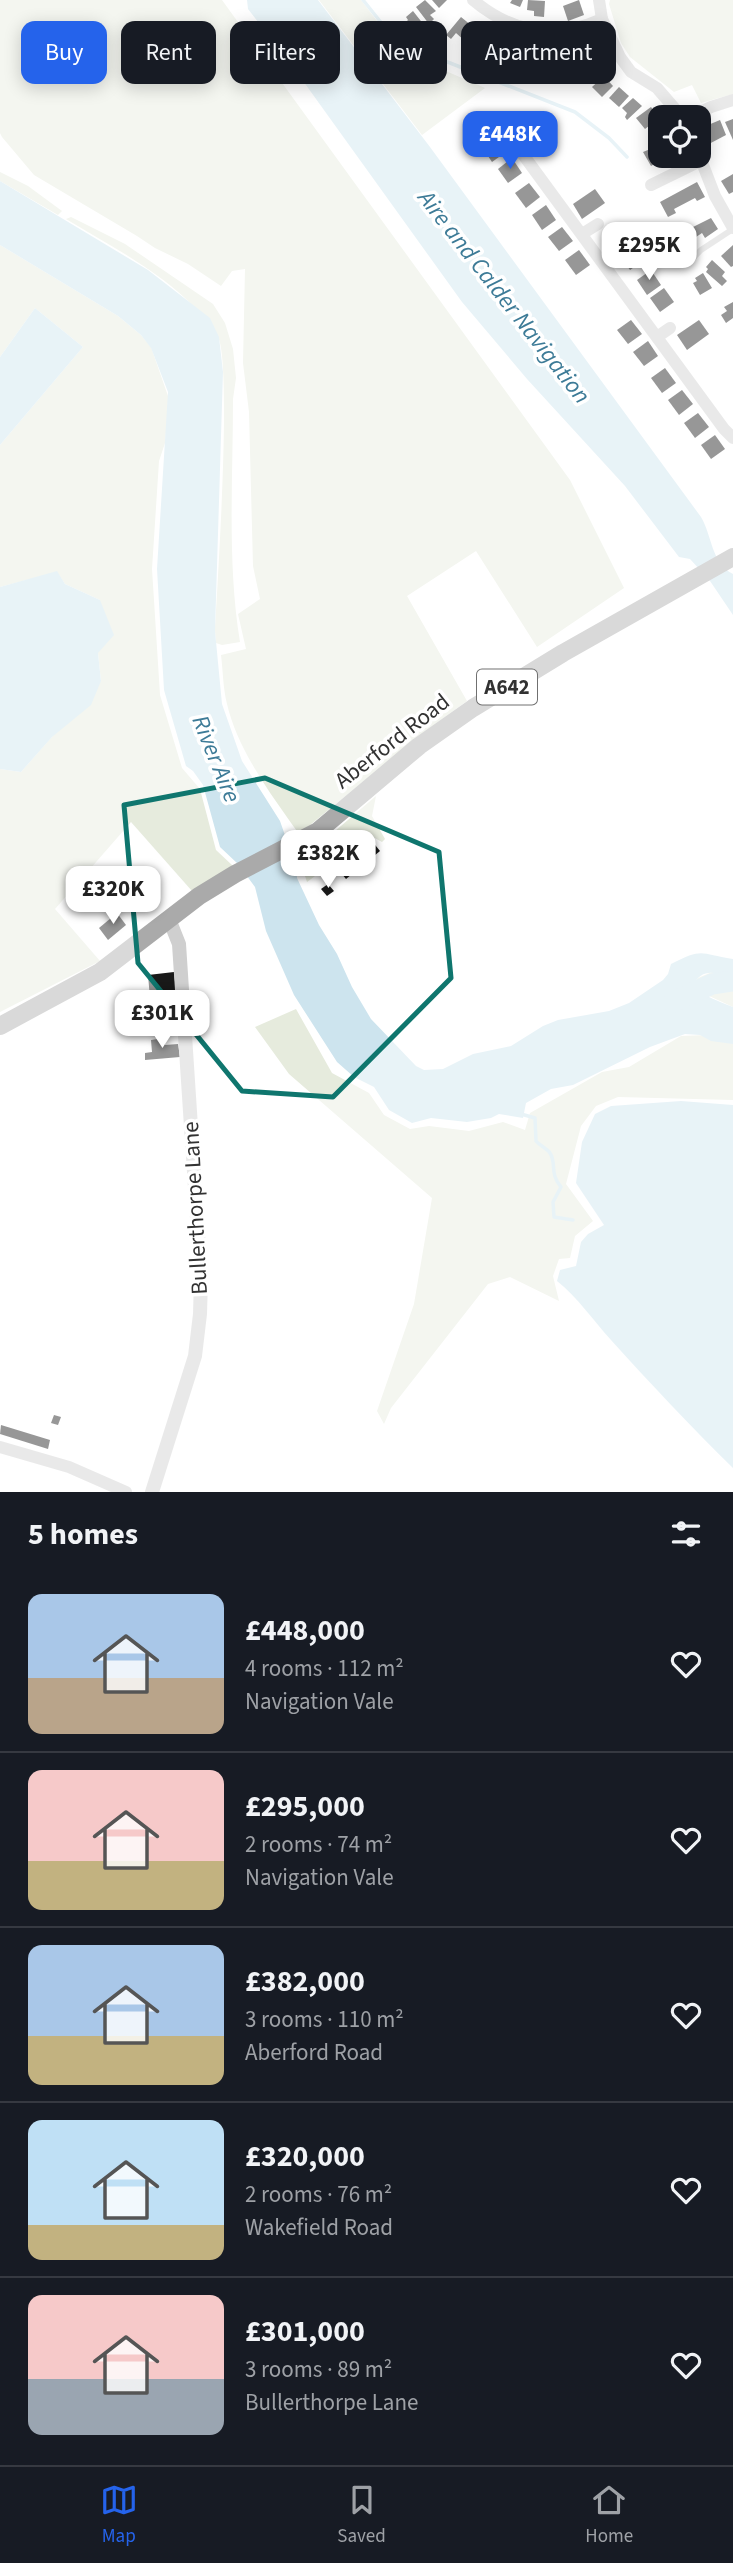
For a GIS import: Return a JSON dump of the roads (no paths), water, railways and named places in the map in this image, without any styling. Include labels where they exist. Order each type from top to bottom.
[{"type":"main road","name":"Aberford Road","points":[[169,919],[199,896],[235,874],[318,831],[419,746],[473,708],[563,653],[732,557]]},
{"type":"main road","name":"A642","points":[[0,1026],[100,972],[169,919]]},
{"type":"street","points":[[473,0],[503,19],[538,32],[557,33],[580,29],[602,19]]},
{"type":"street","points":[[600,0],[602,19],[620,57],[631,72],[657,88],[672,105]]},
{"type":"street","points":[[711,107],[733,100]]},
{"type":"street","points":[[497,119],[733,438]]},
{"type":"street","points":[[651,185],[680,168]]},
{"type":"street","points":[[704,168],[715,197],[731,223]]},
{"type":"street","points":[[582,234],[598,224]]},
{"type":"street","points":[[657,337],[670,328]]},
{"type":"street","name":"Bullerthorpe Lane","points":[[152,1492],[195,1356],[201,1279],[179,944],[169,919]]},
{"type":"street","points":[[0,1447],[69,1467],[126,1492]]},
{"type":"lane","points":[[693,258],[731,223]]},
{"type":"water","points":[[247,0],[318,0],[334,21],[257,21],[248,9]]},
{"type":"water","name":"Aire and Calder Navigation","points":[[340,29],[354,47],[354,84],[382,84],[701,517],[716,556],[733,574],[733,615],[710,581],[690,559],[679,557],[625,486],[527,379],[462,302],[305,84],[340,84]]},
{"type":"water","points":[[0,181],[148,270],[210,318],[219,337],[223,372],[215,631],[222,704],[242,761],[280,821],[296,867],[297,878],[319,925],[371,1019],[416,1066],[424,1070],[443,1069],[473,1054],[511,1046],[558,1020],[609,1011],[629,1003],[663,980],[671,964],[690,955],[702,953],[733,959],[733,979],[710,973],[701,976],[693,986],[703,994],[733,1007],[733,1044],[685,1034],[650,1047],[573,1085],[551,1089],[526,1103],[523,1118],[499,1114],[467,1122],[431,1118],[412,1123],[389,1110],[374,1087],[354,1077],[337,1062],[294,995],[266,931],[255,887],[238,864],[220,847],[203,785],[186,766],[164,690],[157,569],[168,392],[151,348],[141,335],[118,316],[0,245]]},
{"type":"water","points":[[35,308],[83,347],[0,445],[0,357]]},
{"type":"water","points":[[57,571],[65,584],[100,600],[114,635],[98,653],[101,681],[91,705],[52,737],[21,772],[0,769],[0,587]]},
{"type":"water","points":[[681,1101],[733,1105],[733,1468],[557,1281],[560,1270],[576,1266],[581,1242],[588,1234],[604,1225],[576,1183],[582,1142],[595,1114],[611,1106]]},
{"type":"waterway","points":[[363,0],[399,45],[575,112],[609,138],[627,157]]},
{"type":"waterway","name":"River Aire","points":[[673,1002],[712,984],[733,981]]},
{"type":"waterway","points":[[521,1114],[535,1118],[536,1141],[549,1151],[552,1157],[555,1177],[561,1187],[553,1202],[554,1217],[573,1220]]}]
